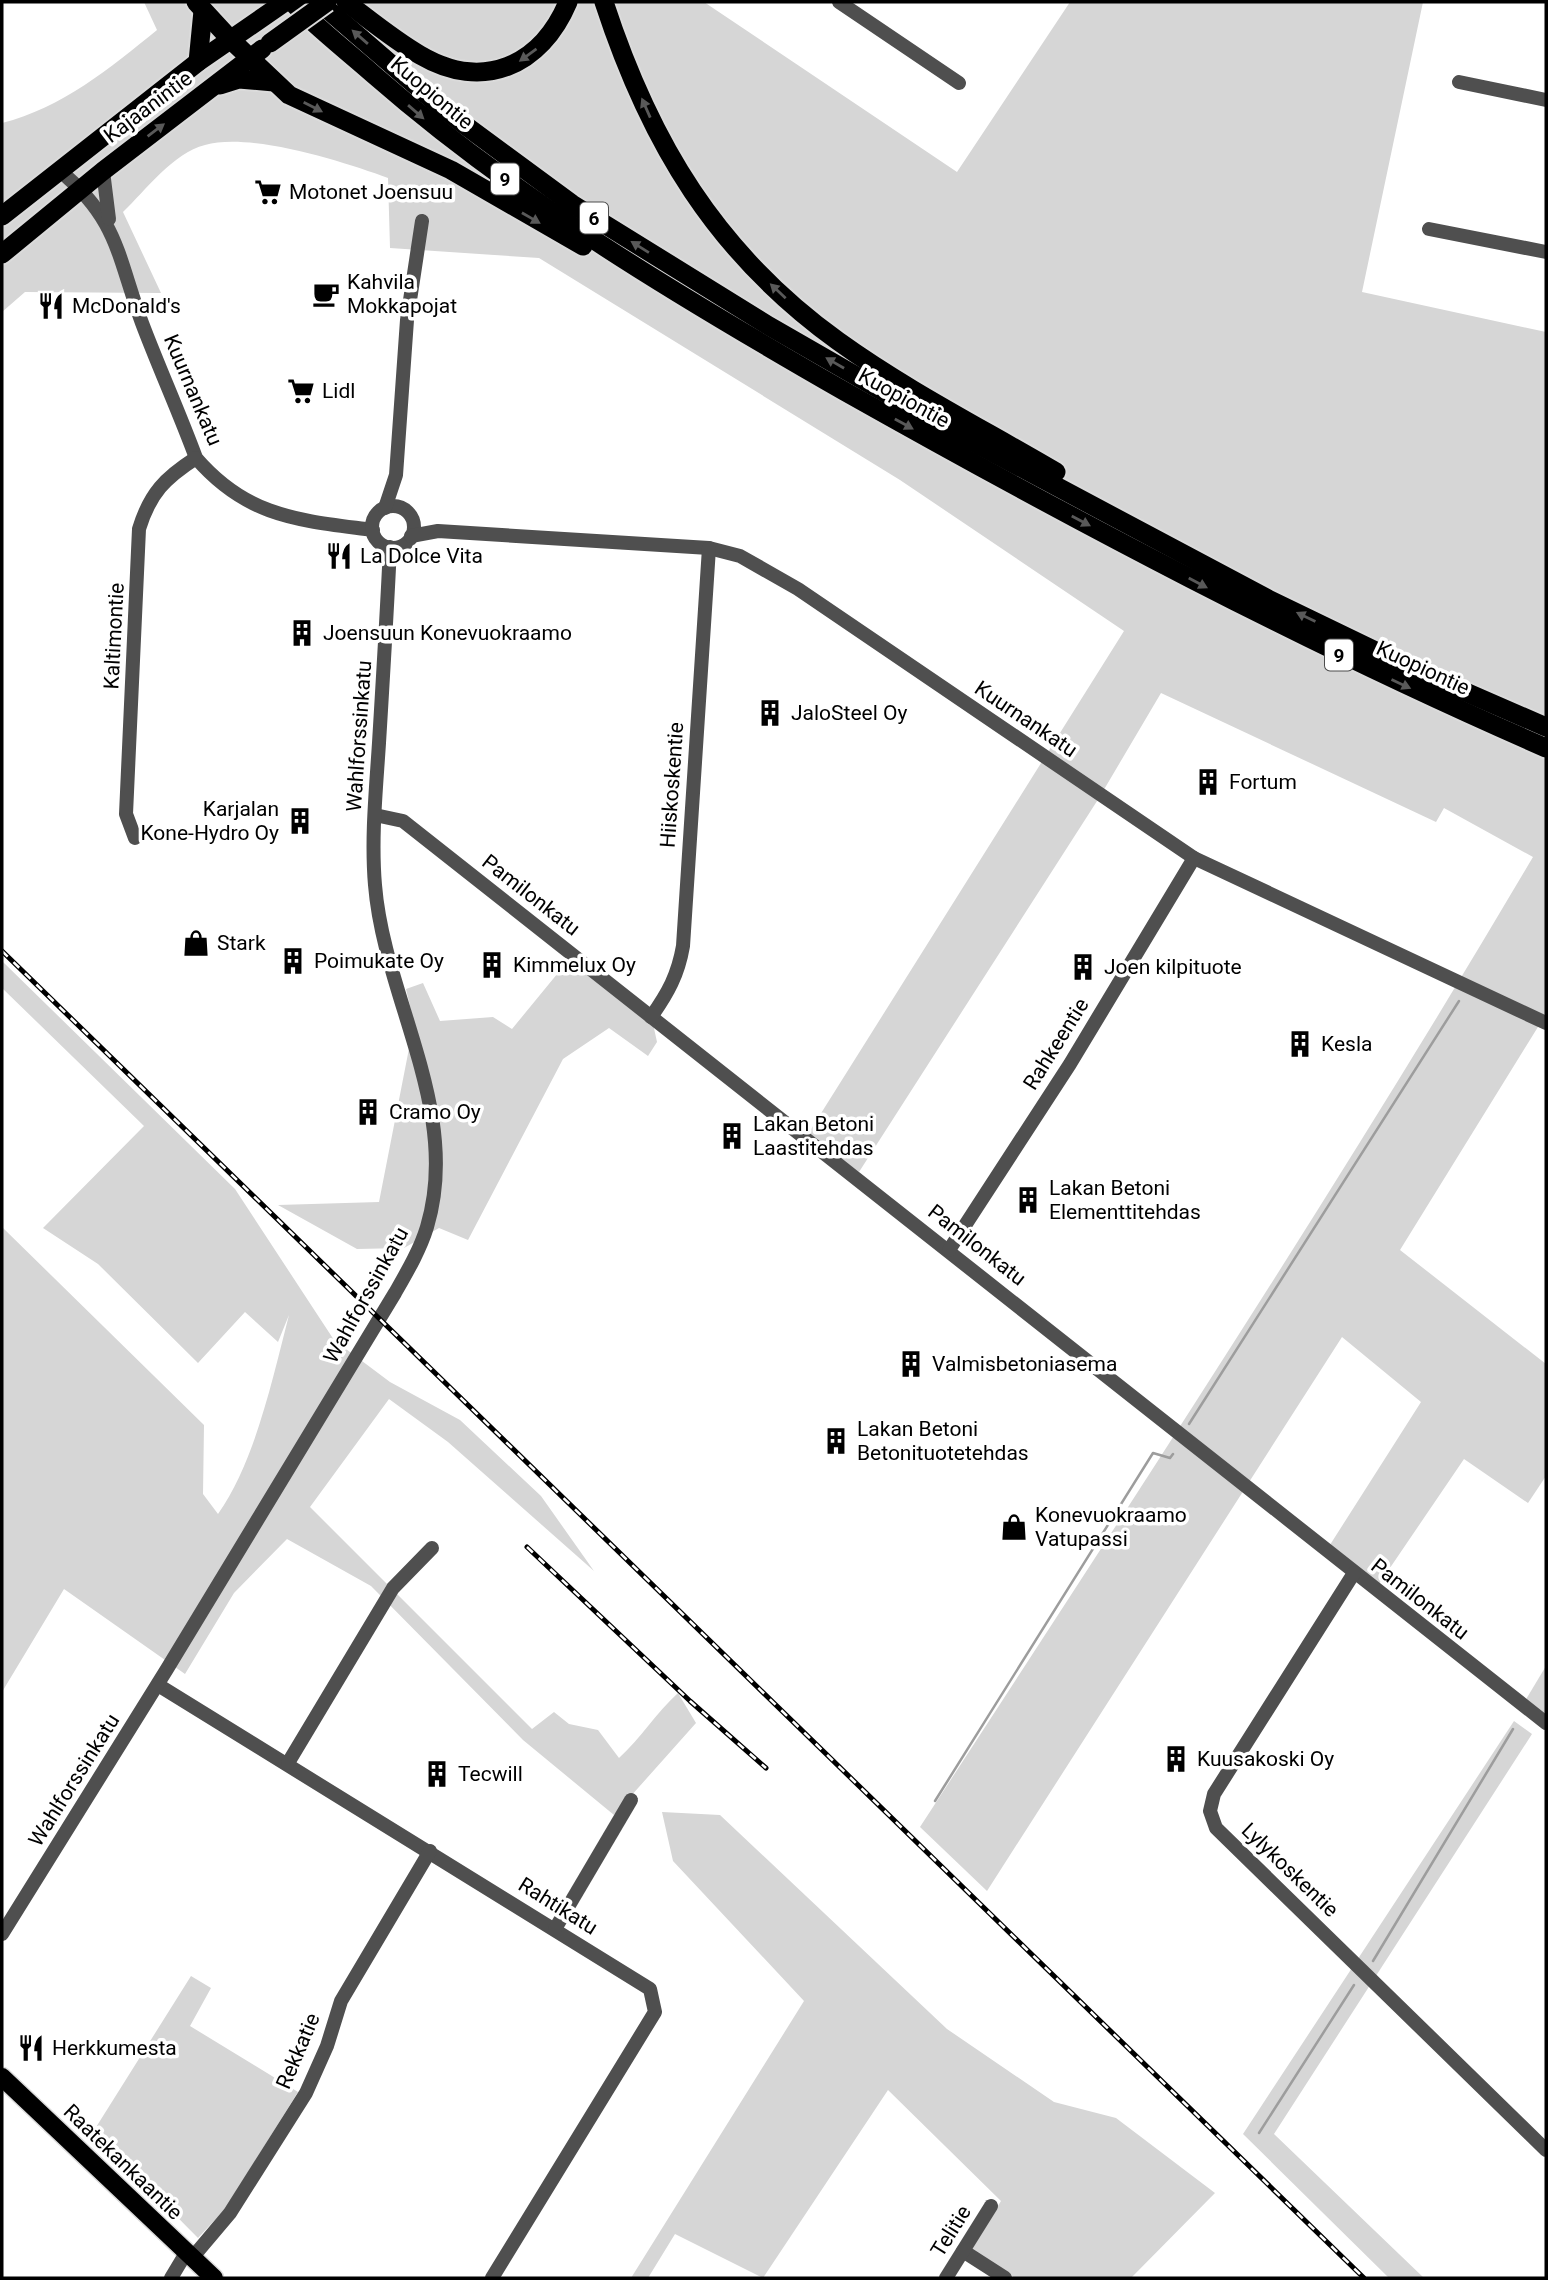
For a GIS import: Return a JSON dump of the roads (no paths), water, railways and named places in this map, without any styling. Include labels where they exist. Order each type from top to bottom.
[{"type":"highway","name":"Kajaanintie","points":[[2,216],[198,62],[285,2]]},
{"type":"highway","name":"Kuopiontie","points":[[292,2],[429,123],[489,168],[612,252],[738,330],[1025,491],[1259,616],[1407,687],[1546,748]]},
{"type":"highway","name":"Kuopiontie","points":[[318,2],[443,108],[572,204],[769,326],[894,397],[1268,599],[1415,670],[1546,727]]},
{"type":"highway","name":"Kajaanintie","points":[[2,254],[103,171],[251,56],[327,2]]},
{"type":"highway","points":[[346,2],[420,55],[437,64],[478,72],[510,67],[532,54],[556,26],[568,2]]},
{"type":"highway","points":[[604,2],[661,142],[704,212],[743,257],[800,312],[859,356],[1095,495],[1134,527]]},
{"type":"highway","points":[[199,6],[289,95],[452,170],[530,217],[738,330]]},
{"type":"highway","points":[[198,62],[199,6]]},
{"type":"highway","points":[[209,89],[239,79],[274,82]]},
{"type":"main road","name":"Raatekankaantie","points":[[2,2077],[214,2278]]},
{"type":"street","points":[[839,2],[959,83]]},
{"type":"street","points":[[1459,82],[1546,100]]},
{"type":"street","name":"Kuurnankatu","points":[[59,170],[116,240],[141,320],[196,458],[209,474],[241,498],[288,519],[373,530]]},
{"type":"street","points":[[103,171],[105,209],[116,240]]},
{"type":"street","name":"Kuurnankatu","points":[[78,191],[127,272]]},
{"type":"street","points":[[396,475],[408,513],[411,536],[403,545],[390,547],[378,541],[373,530],[375,516],[384,508],[396,475],[407,320],[422,221]]},
{"type":"street","points":[[1429,229],[1546,252]]},
{"type":"street","name":"Kaltimontie","points":[[135,838],[126,814],[139,529],[147,503],[166,480],[196,458]]},
{"type":"street","points":[[384,508],[408,513]]},
{"type":"street","name":"Kuurnankatu","points":[[408,513],[465,533]]},
{"type":"street","name":"Kuurnankatu","points":[[411,536],[438,531],[709,548],[740,556],[774,574],[1194,858],[1546,1023]]},
{"type":"street","name":"Wahlforssinkatu","points":[[2,1934],[158,1685],[410,1268],[428,1224],[434,1186],[432,1122],[379,919],[374,873],[390,547]]},
{"type":"street","name":"Hiiskoskentie","points":[[651,1017],[671,989],[679,970],[683,946],[709,548]]},
{"type":"street","name":"Pamilonkatu","points":[[375,815],[403,821],[1546,1723]]},
{"type":"street","name":"Rahkeentie","points":[[950,1250],[1070,1064],[1194,858]]},
{"type":"street","points":[[288,1763],[393,1588],[432,1548]]},
{"type":"street","name":"Lylykoskentie","points":[[1354,1573],[1214,1794],[1210,1811],[1216,1828],[1546,2149]]},
{"type":"street","name":"Rahtikatu","points":[[158,1685],[650,1989],[656,2012],[492,2278]]},
{"type":"street","points":[[555,1929],[631,1800]]},
{"type":"street","name":"Rekkatie","points":[[171,2278],[230,2213],[306,2093],[327,2046],[341,2001],[430,1851]]},
{"type":"street","name":"Telitie","points":[[946,2278],[991,2206]]},
{"type":"street","points":[[963,2251],[1005,2278]]},
{"type":"waterway","points":[[1189,1424],[1459,1001]]},
{"type":"waterway","points":[[935,1801],[1153,1453],[1170,1458],[1173,1454]]},
{"type":"waterway","points":[[1373,1961],[1513,1729]]},
{"type":"waterway","points":[[1259,2133],[1354,1985]]},
{"type":"railway","points":[[2,951],[1364,2278]]},
{"type":"railway","points":[[527,1547],[690,1701],[766,1768]]},
{"type":"place","name":"Motonet Joensuu","points":[[268,192]]},
{"type":"place","name":"Kahvila Mokkapojat","points":[[326,294]]},
{"type":"place","name":"McDonald's","points":[[51,306]]},
{"type":"place","name":"Lidl","points":[[301,391]]},
{"type":"place","name":"La Dolce Vita","points":[[339,556]]},
{"type":"place","name":"Joensuun Konevuokraamo","points":[[302,633]]},
{"type":"place","name":"JaloSteel Oy","points":[[770,713]]},
{"type":"place","name":"Fortum","points":[[1208,782]]},
{"type":"place","name":"Karjalan Kone-Hydro Oy","points":[[300,821]]},
{"type":"place","name":"Stark","points":[[196,943]]},
{"type":"place","name":"Poimukate Oy","points":[[293,961]]},
{"type":"place","name":"Kimmelux Oy","points":[[492,965]]},
{"type":"place","name":"Joen kilpituote","points":[[1083,967]]},
{"type":"place","name":"Kesla","points":[[1300,1044]]},
{"type":"place","name":"Cramo Oy","points":[[368,1112]]},
{"type":"place","name":"Lakan Betoni Laastitehdas","points":[[732,1136]]},
{"type":"place","name":"Lakan Betoni Elementtitehdas","points":[[1028,1200]]},
{"type":"place","name":"Valmisbetoniasema","points":[[911,1364]]},
{"type":"place","name":"Lakan Betoni Betonituotetehdas","points":[[836,1441]]},
{"type":"place","name":"Konevuokraamo Vatupassi","points":[[1014,1527]]},
{"type":"place","name":"Kuusakoski Oy","points":[[1176,1759]]},
{"type":"place","name":"Tecwill","points":[[437,1774]]},
{"type":"place","name":"Herkkumesta","points":[[31,2048]]}]
